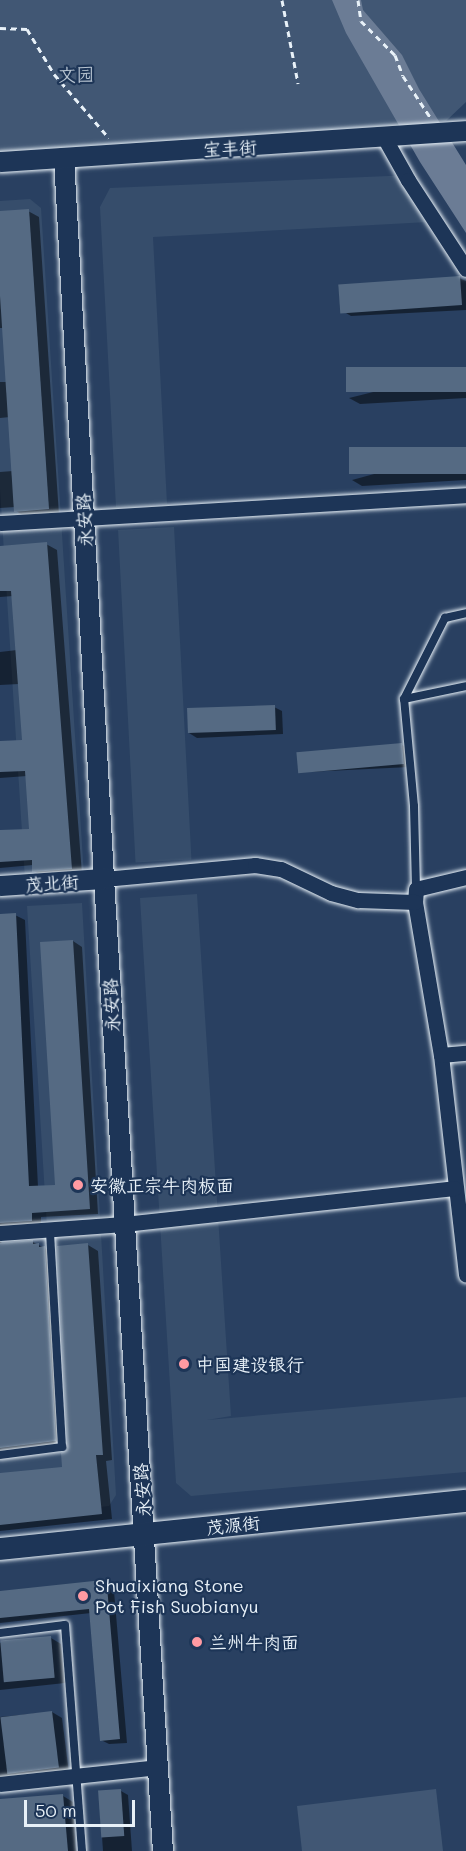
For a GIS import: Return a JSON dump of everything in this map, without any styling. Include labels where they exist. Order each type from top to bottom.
[{"type":"main road","name":"茂源街","points":[[0,1549],[466,1501]]},
{"type":"street","name":"宝丰街","points":[[0,162],[386,139],[460,131]]},
{"type":"street","points":[[386,139],[408,180],[466,270]]},
{"type":"street","name":"永安路","points":[[64,158],[124,1224],[163,1851]]},
{"type":"street","points":[[0,523],[466,495]]},
{"type":"street","points":[[104,879],[255,865],[281,869],[331,893],[358,900],[415,895],[466,877]]},
{"type":"street","name":"茂北街","points":[[0,886],[104,879]]},
{"type":"street","points":[[415,895],[441,1055],[454,1188],[466,1275]]},
{"type":"street","points":[[441,1055],[466,1053]]},
{"type":"street","points":[[0,1233],[124,1224],[454,1188]]},
{"type":"street","points":[[0,1784],[158,1767]]},
{"type":"lane","points":[[415,895],[414,806],[404,699],[445,618],[466,613]]},
{"type":"lane","points":[[404,699],[466,686]]},
{"type":"lane","points":[[0,1455],[62,1447],[50,1229]]},
{"type":"lane","points":[[0,1633],[65,1624],[82,1851]]},
{"type":"path","points":[[282,0],[298,82]]},
{"type":"path","points":[[358,0],[361,21],[395,55],[404,76],[460,131]]},
{"type":"path","points":[[0,28],[27,28],[54,74],[116,146],[117,155]]},
{"type":"shaded area","points":[[332,0],[361,0],[363,10],[402,55],[419,89],[466,165],[466,233],[420,162],[346,33]]},
{"type":"shaded area","points":[[412,175],[428,222],[153,237],[167,504],[116,507],[100,207],[110,188]]},
{"type":"shaded area","points":[[30,199],[41,208],[84,876],[25,879],[0,489],[0,201]]},
{"type":"shaded area","points":[[174,527],[191,860],[136,862],[118,530]]},
{"type":"shaded area","points":[[197,894],[231,1416],[207,1420],[466,1397],[466,1472],[191,1496],[176,1483],[140,898]]},
{"type":"shaded area","points":[[82,903],[116,1495],[109,1506],[0,1517],[0,1458],[61,1452],[27,906]]},
{"type":"green space","name":"文园","points":[[0,0],[466,0],[466,102],[446,121],[0,156]]},
{"type":"green space","points":[[436,1789],[443,1851],[302,1851],[297,1806]]},
{"type":"building","points":[[29,209],[49,509],[14,512],[0,296],[0,211]]},
{"type":"building","points":[[460,276],[462,305],[340,313],[338,285]]},
{"type":"building","points":[[346,367],[466,367],[466,392],[346,392]]},
{"type":"building","points":[[349,447],[466,447],[466,474],[349,474]]},
{"type":"building","points":[[47,542],[72,869],[32,872],[32,860],[0,862],[0,830],[29,829],[25,771],[0,772],[0,741],[22,740],[11,591],[0,591],[0,546]]},
{"type":"building","points":[[275,705],[276,730],[188,733],[187,708]]},
{"type":"building","points":[[402,743],[404,764],[298,773],[296,752]]},
{"type":"building","points":[[16,913],[29,1186],[55,1185],[40,942],[73,940],[90,1209],[32,1213],[32,1221],[0,1223],[0,914]]},
{"type":"building","points":[[33,1240],[33,1244],[39,1243],[39,1247],[45,1246],[56,1441],[0,1448],[0,1243]]},
{"type":"building","points":[[88,1243],[103,1455],[96,1455],[102,1514],[0,1525],[0,1473],[62,1467],[61,1453],[68,1449],[57,1246]]},
{"type":"building","points":[[103,1580],[107,1586],[120,1739],[100,1741],[89,1609],[0,1618],[0,1591]]},
{"type":"building","points":[[51,1636],[55,1678],[4,1682],[0,1640]]},
{"type":"building","points":[[52,1711],[59,1768],[7,1774],[0,1717]]},
{"type":"building","points":[[121,1789],[124,1836],[101,1837],[98,1791]]},
{"type":"building","points":[[63,1794],[68,1851],[0,1851],[0,1799]]},
{"type":"place","name":"安徽正宗牛肉板面","points":[[78,1185]]},
{"type":"place","name":"中国建设银行","points":[[184,1364]]},
{"type":"place","name":"Shuaixiang Stone Pot Fish Suobianyu","points":[[83,1596]]},
{"type":"place","name":"兰州牛肉面","points":[[197,1642]]}]
